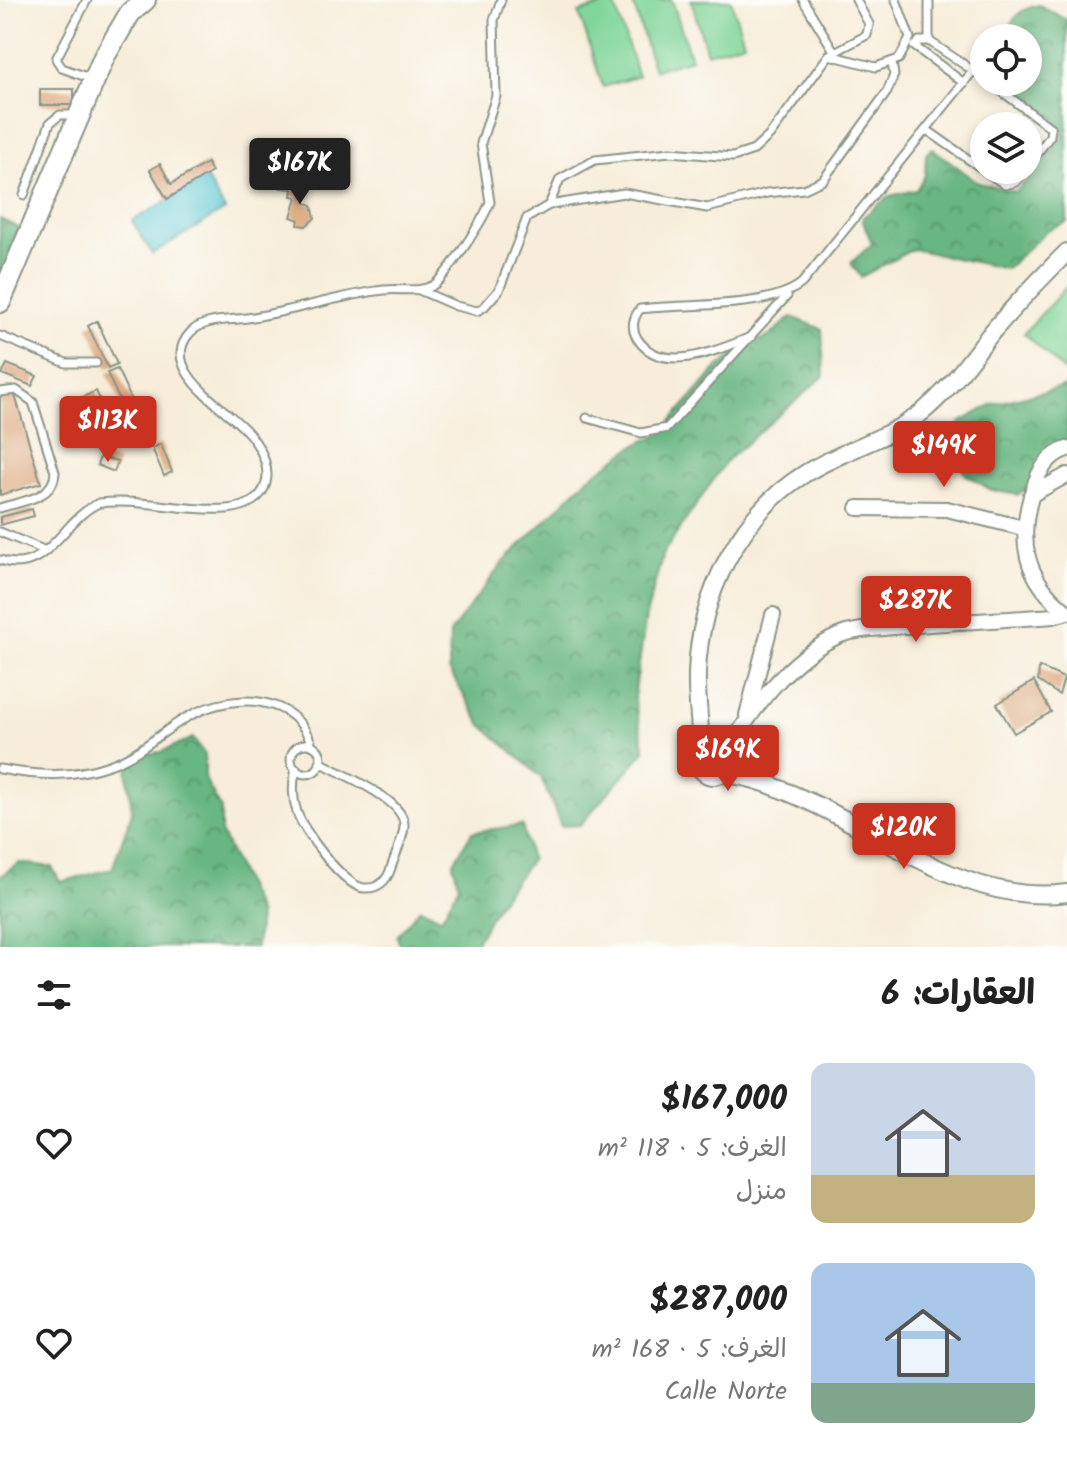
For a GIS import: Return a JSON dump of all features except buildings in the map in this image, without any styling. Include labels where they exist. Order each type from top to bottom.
[{"type":"main road","points":[[0,302],[116,33],[130,13],[145,0]]},
{"type":"street","points":[[1067,252],[1011,311],[935,401],[888,435],[802,475],[771,500],[745,530],[717,581],[701,637],[696,675],[702,724],[700,768],[707,775],[723,759],[744,722],[766,696],[800,661],[841,634],[959,621],[1053,616],[1067,612]]},
{"type":"street","points":[[1067,449],[1048,460],[1031,495],[1023,528],[1023,542],[1035,574],[1054,602],[1067,612]]},
{"type":"street","points":[[1031,495],[1067,475]]},
{"type":"street","points":[[858,508],[936,507],[1023,528]]},
{"type":"street","points":[[744,722],[767,647],[773,615]]},
{"type":"street","points":[[702,724],[723,759]]},
{"type":"street","points":[[700,758],[707,750],[751,777],[846,818],[972,884],[1006,893],[1067,893]]},
{"type":"lane","points":[[87,0],[56,59],[62,68],[94,80]]},
{"type":"lane","points":[[0,560],[25,565],[46,551],[99,503],[209,510],[243,507],[260,496],[268,476],[251,436],[205,395],[184,365],[184,343],[199,326],[317,306],[381,290],[429,287],[440,280],[490,202],[481,143],[496,96],[494,20],[501,0]]},
{"type":"lane","points":[[803,0],[831,53],[876,67],[892,63],[919,41],[929,41],[970,69]]},
{"type":"lane","points":[[549,205],[560,179],[595,160],[670,152],[733,157],[754,150],[770,135],[831,53],[861,41],[867,35],[869,24],[856,0]]},
{"type":"lane","points":[[896,0],[912,45],[964,83]]},
{"type":"lane","points":[[929,0],[929,41]]},
{"type":"lane","points":[[417,289],[456,306],[477,311],[484,307],[499,290],[527,218],[549,205],[624,193],[707,208],[813,186],[823,180],[887,92],[894,75],[892,63]]},
{"type":"lane","points":[[587,418],[641,433],[667,428],[789,293],[802,283],[970,75]]},
{"type":"lane","points":[[1008,96],[1029,112]]},
{"type":"lane","points":[[24,195],[50,123],[60,115],[79,115]]},
{"type":"lane","points":[[1042,121],[1051,128],[1050,136],[1042,147]]},
{"type":"lane","points":[[927,130],[970,160]]},
{"type":"lane","points":[[751,337],[703,356],[683,358],[645,346],[637,339],[633,325],[640,309],[758,301],[789,293]]},
{"type":"lane","points":[[0,336],[66,363],[96,363]]},
{"type":"lane","points":[[0,392],[16,390],[33,402],[55,472],[54,483],[44,495],[0,508]]},
{"type":"lane","points":[[0,532],[46,551]]},
{"type":"lane","points":[[0,769],[51,776],[96,769],[140,751],[189,716],[230,702],[260,702],[281,707],[299,721],[319,752],[320,762],[310,773],[296,769]]},
{"type":"lane","points":[[312,745],[302,744],[294,750],[291,760],[296,769],[293,798],[304,828],[350,883],[366,889],[379,885],[388,877],[400,840],[404,827],[402,814],[390,801],[320,762]]},
{"type":"green space","points":[[632,0],[672,0],[691,59],[654,70]]},
{"type":"green space","points":[[691,0],[731,0],[744,42],[707,53]]},
{"type":"green space","points":[[614,2],[638,76],[603,87],[579,13]]},
{"type":"green space","points":[[1039,5],[1067,20],[1067,222],[1047,230],[1006,269],[913,249],[861,277],[851,263],[872,244],[862,218],[889,196],[916,190],[925,175],[926,154],[932,148],[970,176],[970,184],[1016,192],[1023,184],[1042,184],[1042,162],[1064,136],[1056,120],[1026,96],[1042,96],[1042,24],[1011,24],[1020,13]]},
{"type":"green space","points":[[0,219],[19,228],[0,275]]},
{"type":"green space","points":[[1067,286],[1067,374],[1024,333]]},
{"type":"green space","points":[[792,317],[822,329],[824,376],[726,461],[663,554],[646,616],[634,698],[645,751],[580,825],[561,826],[541,777],[481,724],[449,670],[450,633],[502,564],[588,478],[634,446],[661,433],[717,368],[749,344],[768,337]]},
{"type":"green space","points":[[1067,386],[1067,438],[1035,483],[1017,495],[991,490],[965,474],[953,446],[960,423],[993,404]]},
{"type":"green space","points":[[193,738],[205,755],[205,779],[221,809],[221,832],[259,915],[256,947],[0,947],[0,876],[19,863],[52,867],[60,882],[112,869],[132,812],[127,770],[138,755],[161,752]]},
{"type":"green space","points":[[522,825],[531,860],[500,901],[473,947],[400,947],[397,936],[420,908],[441,918],[459,886],[453,864],[472,832]]},
{"type":"water","points":[[206,178],[225,210],[152,254],[132,221]]}]
